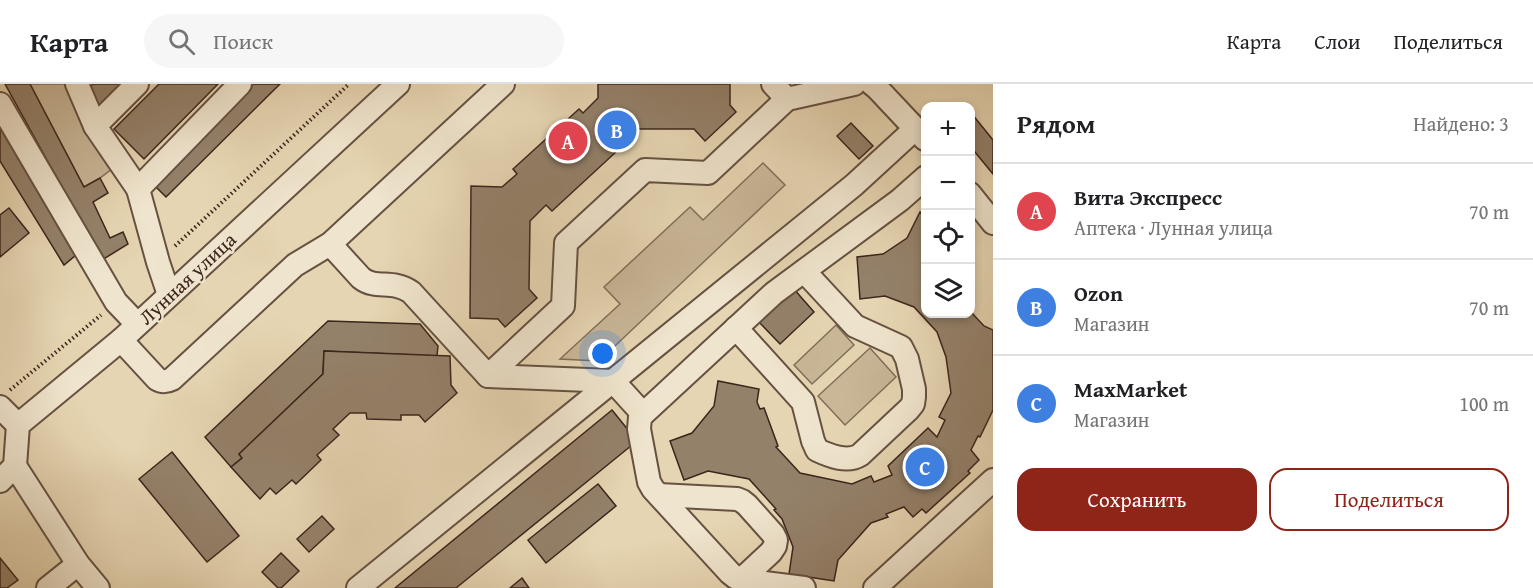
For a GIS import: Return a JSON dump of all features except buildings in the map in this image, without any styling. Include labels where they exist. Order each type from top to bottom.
[{"type":"street","points":[[76,84],[95,126],[138,189],[169,295]]},
{"type":"street","points":[[95,126],[137,84]]},
{"type":"street","points":[[138,189],[240,84]]},
{"type":"street","name":"Лунная улица","points":[[9,422],[121,340],[398,84]]},
{"type":"street","points":[[121,340],[157,379],[167,382],[172,379],[295,265],[330,244],[503,84]]},
{"type":"street","points":[[488,376],[563,306],[566,243],[645,170],[708,173],[780,92],[854,84]]},
{"type":"street","points":[[358,588],[854,185],[920,134],[872,84]]},
{"type":"street","points":[[0,104],[116,302],[137,324]]},
{"type":"street","points":[[804,588],[741,580],[730,573],[649,482],[639,422],[643,414],[774,292],[900,200],[921,181]]},
{"type":"street","points":[[975,200],[993,223]]},
{"type":"street","points":[[330,244],[366,282],[392,284],[411,292],[488,376],[613,381],[643,414]]},
{"type":"street","points":[[736,328],[804,402],[814,447],[849,460],[860,454],[912,404],[914,389],[907,359],[901,347],[855,326],[804,271]]},
{"type":"street","points":[[0,407],[9,422],[8,474],[98,588]]},
{"type":"street","points":[[875,588],[993,480]]},
{"type":"street","points":[[659,495],[737,499],[747,505],[776,540],[771,552],[741,580]]},
{"type":"street","points":[[48,588],[78,564]]},
{"type":"shaded area","points":[[30,84],[82,84],[125,159],[84,187]]},
{"type":"shaded area","points":[[763,163],[785,185],[599,361],[560,359],[620,304],[604,287],[690,207],[703,220]]},
{"type":"shaded area","points":[[836,325],[854,345],[812,384],[794,365]]},
{"type":"shaded area","points":[[870,348],[896,377],[845,425],[818,396]]},
{"type":"place","name":"Ozon","points":[[617,130]]},
{"type":"place","name":"Вита Экспресс","points":[[568,141]]},
{"type":"place","name":"MaxMarket","points":[[925,467]]}]
